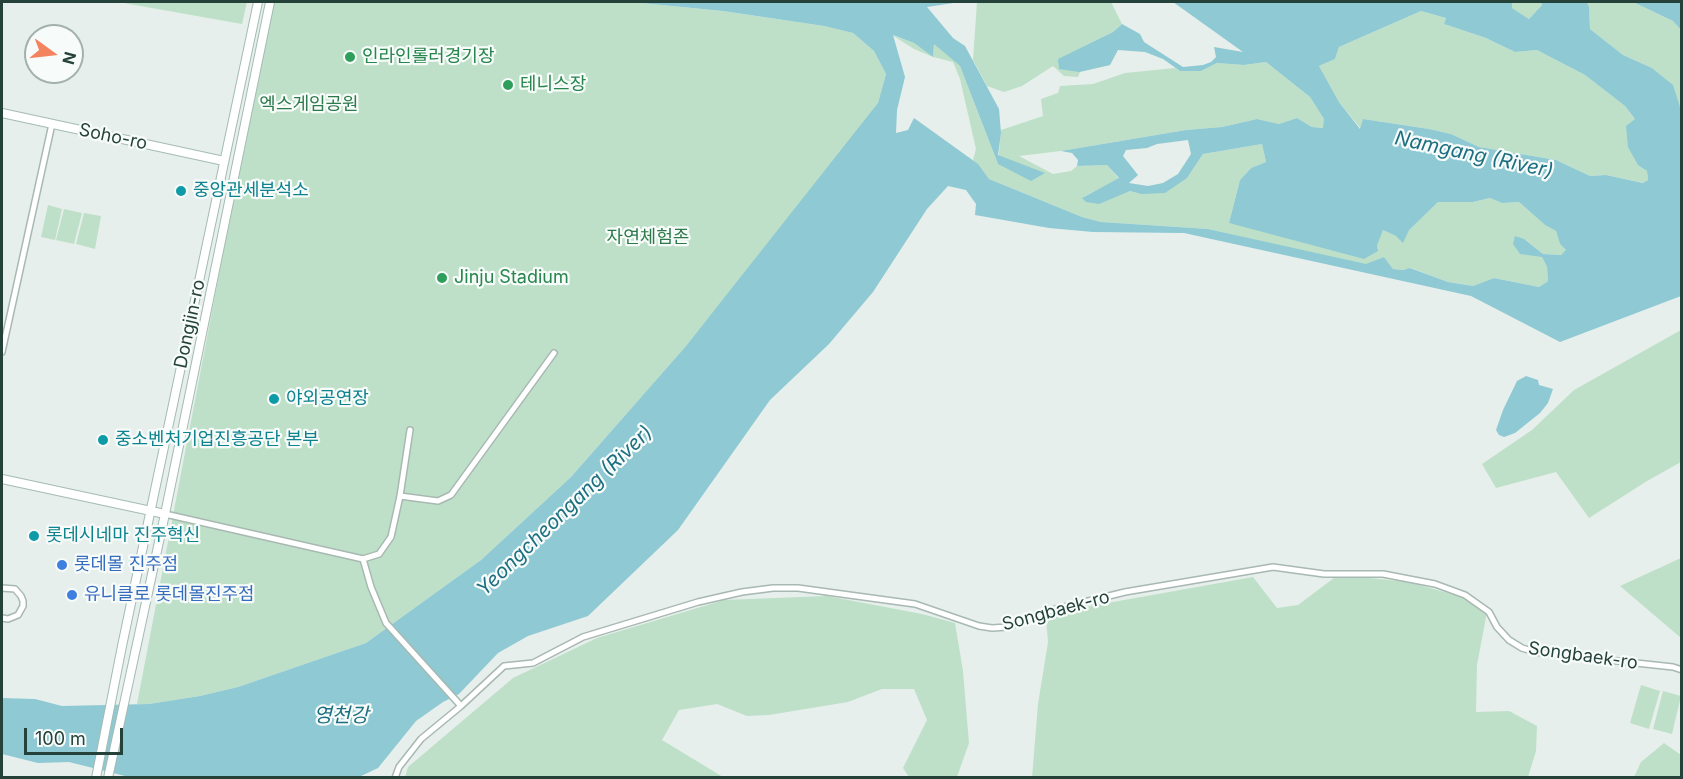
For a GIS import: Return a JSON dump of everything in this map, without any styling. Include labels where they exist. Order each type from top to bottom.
[{"type":"street","name":"Dongjin-ro","points":[[96,777],[258,2]]},
{"type":"street","name":"Dongjin-ro","points":[[108,777],[165,514],[270,2]]},
{"type":"street","name":"Soho-ro","points":[[2,113],[224,161]]},
{"type":"street","points":[[2,352],[4,324],[52,124]]},
{"type":"street","points":[[400,496],[438,501],[451,495],[554,353]]},
{"type":"street","points":[[2,478],[363,559],[379,554],[391,537],[410,430]]},
{"type":"street","points":[[363,559],[371,587],[386,623],[461,706]]},
{"type":"street","name":"Songbaek-ro","points":[[395,777],[399,767],[421,739],[504,666],[533,663],[583,638],[698,602],[773,588],[798,588],[915,604],[978,626],[992,628],[1008,627],[1048,611],[1125,592],[1273,567],[1324,574],[1383,574],[1435,584],[1465,595],[1489,612],[1503,633],[1522,648],[1535,652],[1673,667],[1682,670]]},
{"type":"street","points":[[2,588],[15,589],[21,596],[23,606],[18,615],[8,619],[2,618]]},
{"type":"green space","points":[[118,2],[247,2],[242,24]]},
{"type":"green space","points":[[271,2],[631,2],[723,11],[824,26],[853,33],[874,51],[886,74],[878,103],[867,120],[686,346],[571,477],[481,560],[366,643],[238,687],[200,696],[137,704]]},
{"type":"green space","points":[[977,2],[1111,2],[1122,24],[1113,32],[1059,59],[1110,65],[1080,72],[1078,77],[1064,76],[1053,66],[1022,86],[1004,92],[987,86],[973,60]]},
{"type":"green space","points":[[1512,2],[1541,2],[1542,5],[1529,19],[1512,8]]},
{"type":"green space","points":[[1587,2],[1633,2],[1673,21],[1681,30],[1681,110],[1672,85],[1652,68],[1623,55],[1590,29]]},
{"type":"green space","points":[[1421,11],[1446,18],[1444,24],[1486,38],[1515,52],[1537,50],[1585,75],[1625,106],[1635,119],[1638,164],[1647,171],[1648,180],[1644,183],[1606,175],[1590,176],[1556,160],[1479,147],[1451,134],[1429,129],[1363,119],[1361,129],[1339,102],[1319,66],[1335,59],[1339,47]]},
{"type":"green space","points":[[892,35],[914,43],[933,57],[914,49]]},
{"type":"green space","points":[[934,43],[960,66],[998,164],[1001,130],[1043,116],[1041,99],[1058,93],[1060,86],[1093,84],[1125,73],[1175,68],[1180,71],[1201,71],[1217,63],[1244,65],[1266,62],[1310,97],[1324,119],[1324,128],[1312,127],[1297,118],[1279,124],[1257,119],[1222,127],[1186,130],[1019,156],[1053,174],[1071,171],[1077,166],[1107,165],[1119,179],[1083,197],[1115,196],[1130,191],[1141,194],[1187,178],[1203,154],[1262,144],[1266,162],[1251,168],[1240,180],[1229,223],[1377,246],[1383,230],[1396,236],[1408,230],[1438,202],[1473,202],[1490,198],[1502,203],[1519,202],[1545,225],[1556,231],[1560,244],[1567,251],[1561,255],[1543,254],[1524,239],[1542,257],[1547,267],[1548,281],[1539,287],[1494,278],[1473,286],[1448,282],[1411,268],[1393,269],[1384,257],[1366,265],[1208,229],[1101,222],[1082,217],[989,179],[973,160],[976,149],[960,79],[953,62],[933,57]]},
{"type":"green space","points":[[48,205],[62,209],[55,240],[41,237]]},
{"type":"green space","points":[[64,209],[82,213],[74,244],[56,240]]},
{"type":"green space","points":[[84,213],[101,216],[95,249],[76,244]]},
{"type":"green space","points":[[1681,330],[1681,462],[1589,518],[1556,472],[1496,488],[1482,464],[1532,430],[1574,390]]},
{"type":"green space","points":[[1681,558],[1681,638],[1620,586]]},
{"type":"green space","points":[[1338,575],[1409,582],[1469,599],[1487,612],[1477,665],[1476,712],[1509,711],[1537,726],[1536,751],[1528,777],[1032,778],[1038,704],[1048,642],[1046,618],[1085,607],[1253,577],[1277,608],[1298,605]]},
{"type":"green space","points":[[827,596],[922,614],[955,623],[963,671],[969,743],[957,777],[909,777],[903,768],[927,720],[914,689],[882,689],[848,702],[769,715],[747,716],[717,704],[679,710],[662,740],[723,777],[405,777],[408,767],[513,678],[597,638],[724,600]]},
{"type":"green space","points":[[1641,685],[1660,691],[1649,729],[1630,723]]},
{"type":"green space","points":[[1663,691],[1681,696],[1672,734],[1653,729]]},
{"type":"green space","points":[[1664,743],[1681,755],[1681,777],[1634,777],[1641,762]]},
{"type":"green space","points":[[125,776],[286,777],[288,777],[124,778]]},
{"type":"water","points":[[631,2],[960,2],[927,7],[953,38],[965,46],[999,109],[1001,133],[998,155],[1045,173],[1031,181],[998,164],[960,66],[934,44],[933,57],[914,43],[893,35],[905,77],[897,110],[896,133],[908,130],[914,118],[978,164],[989,179],[1082,217],[1101,222],[1208,229],[1366,264],[1384,257],[1393,269],[1410,268],[1448,282],[1473,286],[1494,278],[1539,287],[1548,281],[1547,267],[1542,257],[1520,254],[1513,244],[1515,236],[1524,239],[1543,254],[1561,255],[1566,250],[1560,244],[1556,231],[1545,225],[1519,202],[1502,203],[1490,198],[1473,202],[1438,202],[1409,230],[1403,243],[1396,236],[1383,230],[1377,246],[1378,251],[1364,259],[1229,223],[1240,180],[1251,168],[1266,162],[1262,144],[1203,154],[1187,178],[1165,193],[1141,194],[1130,191],[1099,204],[1086,202],[1082,198],[1119,178],[1107,165],[1077,166],[1078,160],[1072,153],[1061,151],[1186,130],[1222,127],[1257,119],[1279,124],[1297,118],[1312,127],[1323,128],[1324,119],[1310,97],[1266,62],[1244,65],[1217,63],[1201,71],[1180,71],[1163,59],[1145,52],[1118,50],[1110,65],[1079,72],[1059,69],[1058,59],[1113,32],[1122,24],[1140,34],[1144,42],[1183,67],[1211,62],[1216,57],[1214,47],[1243,52],[1173,2],[1512,2],[1512,8],[1529,19],[1542,5],[1541,2],[1587,2],[1590,29],[1623,55],[1652,68],[1673,85],[1681,110],[1681,296],[1560,342],[1471,296],[1184,233],[1093,232],[1049,228],[975,215],[976,204],[966,190],[948,186],[927,209],[873,292],[829,344],[770,400],[678,530],[588,616],[528,636],[498,653],[459,694],[416,721],[378,768],[359,777],[125,776],[69,762],[38,763],[2,754],[2,698],[35,699],[62,706],[149,704],[238,687],[366,643],[481,560],[571,477],[686,346],[878,103],[886,74],[874,51],[853,33],[824,26],[723,11]],"holes":[[[1421,11],[1446,18],[1444,24],[1486,38],[1515,52],[1537,50],[1585,75],[1625,106],[1635,119],[1626,126],[1628,147],[1638,165],[1647,171],[1648,180],[1643,183],[1606,175],[1590,176],[1556,160],[1479,147],[1451,134],[1429,129],[1363,119],[1360,129],[1339,102],[1319,66],[1335,59],[1339,47]],[[1188,140],[1191,154],[1178,174],[1163,183],[1148,186],[1129,183],[1138,175],[1123,156],[1126,150]]]},
{"type":"water","points":[[1633,2],[1681,2],[1681,30],[1673,21]]},
{"type":"water","points":[[1526,376],[1538,380],[1539,385],[1553,389],[1548,403],[1540,413],[1515,433],[1504,437],[1499,435],[1496,430],[1503,410],[1517,381]]},
{"type":"place","name":"인라인롤러경기장","points":[[350,57]]},
{"type":"place","name":"테니스장","points":[[508,85]]},
{"type":"place","name":"중앙관세분석소","points":[[181,191]]},
{"type":"place","name":"Jinju Stadium","points":[[442,278]]},
{"type":"place","name":"야외공연장","points":[[274,399]]},
{"type":"place","name":"중소벤처기업진흥공단 본부","points":[[103,440]]},
{"type":"place","name":"롯데시네마 진주혁신","points":[[34,536]]},
{"type":"place","name":"롯데몰 진주점","points":[[62,565]]},
{"type":"place","name":"유니클로 롯데몰진주점","points":[[72,595]]},
{"type":"park label","name":"엑스게임공원","points":[[309,105]]},
{"type":"park label","name":"자연체험존","points":[[648,238]]},
{"type":"water label","name":"Namgang (River)","points":[[1474,155]]},
{"type":"water label","name":"Yeongcheongang (River)","points":[[565,511]]},
{"type":"water label","name":"영천강","points":[[341,716]]}]
